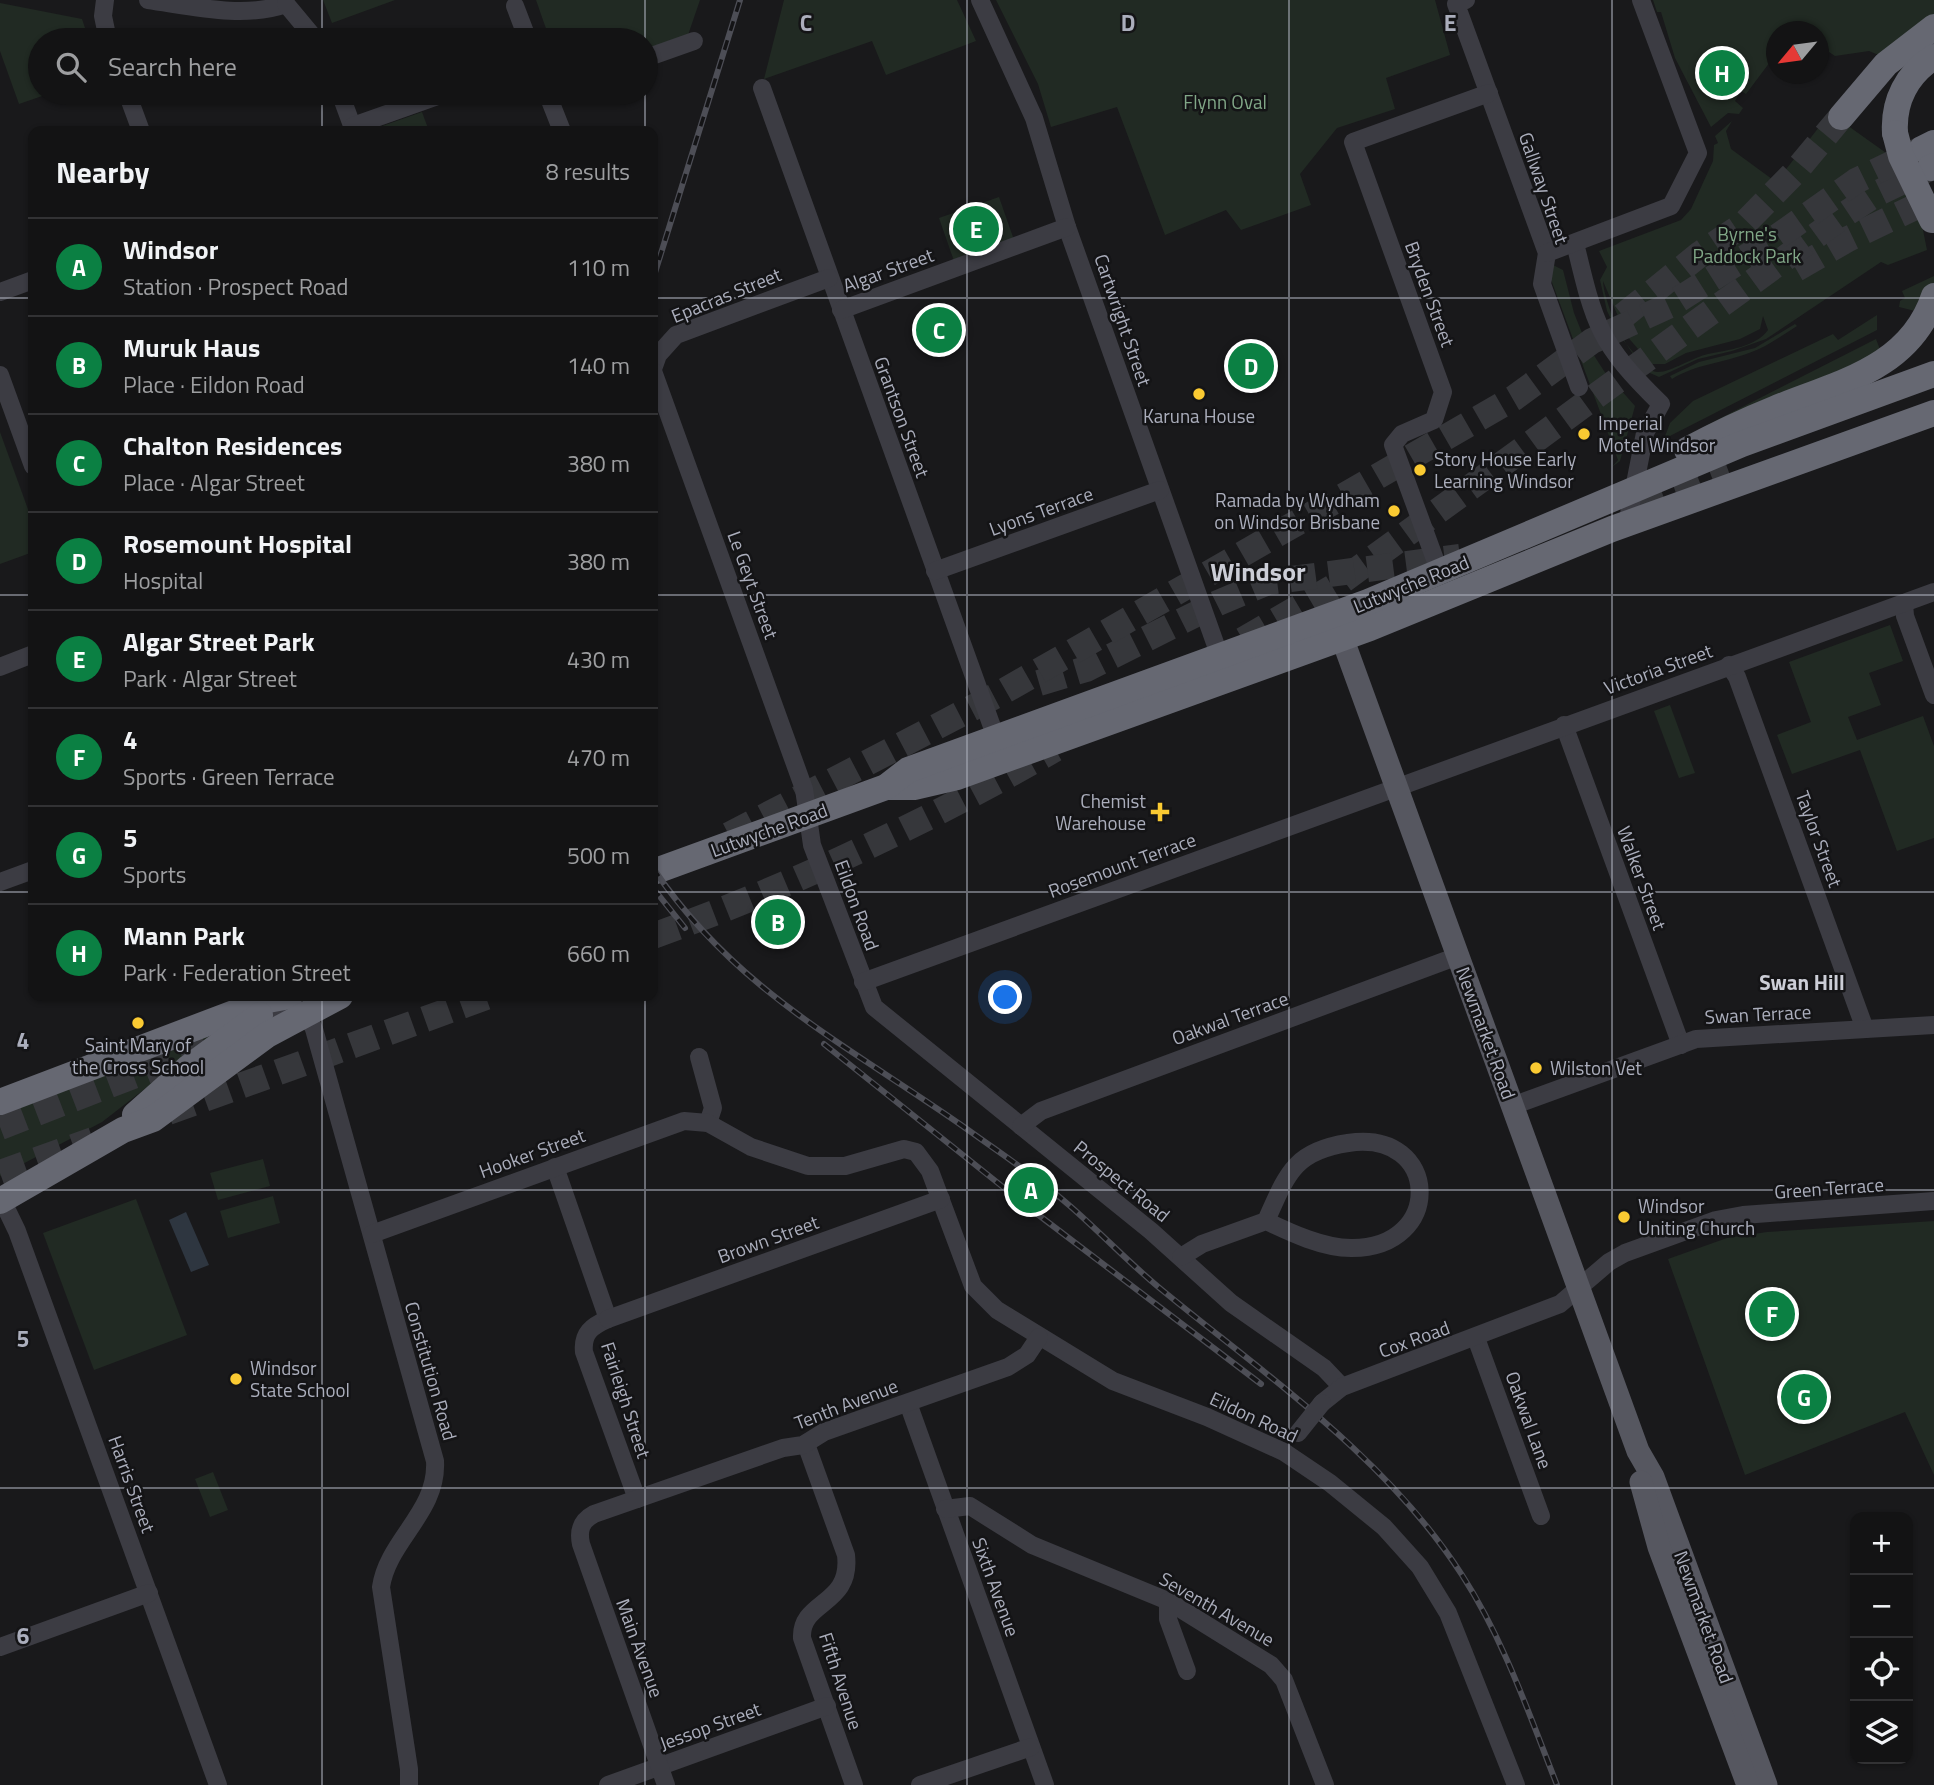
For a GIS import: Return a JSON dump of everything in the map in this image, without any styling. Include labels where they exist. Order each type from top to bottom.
[{"type":"highway","points":[[1841,117],[1886,64],[1934,27]]},
{"type":"highway","points":[[1934,57],[1913,74],[1898,102],[1895,133],[1926,164],[1934,227]]},
{"type":"highway","points":[[1641,488],[1677,455],[1776,408],[1856,379],[1887,360],[1918,329],[1934,296]]},
{"type":"highway","name":"Lutwyche Road","points":[[658,870],[886,788],[914,787],[940,781],[1000,748],[1220,657],[1338,626],[1440,573],[1742,444],[1934,374]]},
{"type":"highway","points":[[1727,467],[1934,391]]},
{"type":"highway","name":"Lutwyche Road","points":[[1000,748],[1934,414]]},
{"type":"highway","points":[[0,1102],[265,1001]]},
{"type":"highway","points":[[123,1130],[145,1103],[235,1030],[257,1016],[293,1002]]},
{"type":"highway","points":[[1,1200],[123,1130],[153,1119],[267,1035],[293,1002]]},
{"type":"main road","name":"Newmarket Road","points":[[1338,626],[1638,1451],[1653,1477],[1766,1785]]},
{"type":"main road","name":"Newmarket Road","points":[[1638,1451],[1640,1481],[1656,1538],[1748,1785]]},
{"type":"street","points":[[105,0],[103,16],[106,28]]},
{"type":"street","points":[[148,0],[235,10],[262,10],[287,2],[307,28]]},
{"type":"street","name":"Cartwright Street","points":[[980,0],[1034,118],[1067,227],[1220,657]]},
{"type":"street","points":[[1547,253],[1671,206],[1698,150],[1641,0]]},
{"type":"street","name":"Gallway Street","points":[[1461,2],[1489,93],[1547,253],[1542,284],[1579,387]]},
{"type":"street","points":[[515,6],[523,28]]},
{"type":"street","points":[[658,54],[694,41]]},
{"type":"street","name":"Grantson Street","points":[[762,88],[1000,748]]},
{"type":"street","name":"Bryden Street","points":[[1440,573],[1393,445],[1402,434],[1434,420],[1443,392],[1353,142],[1489,93]]},
{"type":"street","points":[[131,105],[139,126]]},
{"type":"street","points":[[345,105],[353,126]]},
{"type":"street","points":[[362,126],[415,105]]},
{"type":"street","points":[[552,105],[560,126]]},
{"type":"street","name":"Algar Street","points":[[841,310],[1067,227]]},
{"type":"street","points":[[1575,243],[1590,307],[1599,331],[1626,371],[1661,404],[1645,433],[1641,488],[1627,524]]},
{"type":"street","name":"Epacras Street","points":[[658,354],[676,335],[829,278]]},
{"type":"street","points":[[0,292],[28,282]]},
{"type":"street","points":[[0,375],[28,452]]},
{"type":"street","name":"Le Geyt Street","points":[[658,384],[804,789],[808,816]]},
{"type":"street","name":"Lyons Terrace","points":[[935,571],[1160,490]]},
{"type":"street","name":"Victoria Street","points":[[1396,786],[1934,592]]},
{"type":"street","points":[[1904,603],[1905,616],[1934,695]]},
{"type":"street","points":[[0,667],[28,656]]},
{"type":"street","name":"Taylor Street","points":[[1729,665],[1737,677],[1866,1029]]},
{"type":"street","name":"Walker Street","points":[[1564,725],[1681,1045]]},
{"type":"street","name":"Rosemount Terrace","points":[[863,982],[1396,786]]},
{"type":"street","name":"Eildon Road","points":[[808,816],[812,845],[874,1007]]},
{"type":"street","points":[[0,883],[28,872]]},
{"type":"street","name":"Oakwal Terrace","points":[[1021,1126],[1041,1111],[1458,956]]},
{"type":"street","name":"Constitution Road","points":[[293,1002],[312,1024],[324,1059],[435,1461],[435,1479],[429,1500],[391,1561],[382,1587],[409,1785]]},
{"type":"street","name":"Prospect Road","points":[[874,1007],[1181,1257],[1231,1303],[1324,1368],[1342,1388]]},
{"type":"street","name":"Swan Terrace","points":[[1512,1106],[1696,1039],[1934,1025]]},
{"type":"street","points":[[699,1057],[713,1108],[708,1123]]},
{"type":"street","name":"Hooker Street","points":[[372,1234],[684,1121],[708,1123]]},
{"type":"street","name":"Eildon Road","points":[[708,1123],[751,1147],[808,1166],[845,1166],[898,1149],[916,1152],[930,1171],[973,1286],[997,1310],[1113,1381],[1207,1417],[1283,1452],[1363,1509],[1393,1538],[1427,1578],[1448,1613],[1516,1785]]},
{"type":"street","points":[[1181,1257],[1202,1244],[1266,1221],[1338,1247],[1381,1244],[1404,1233],[1411,1223],[1420,1200],[1419,1178],[1401,1153],[1381,1141],[1362,1140],[1320,1148],[1306,1154],[1296,1164],[1266,1221]]},
{"type":"street","name":"Fairleigh Street","points":[[555,1167],[608,1319],[589,1330],[584,1340],[584,1352],[637,1499]]},
{"type":"street","name":"Brown Street","points":[[608,1319],[941,1199]]},
{"type":"street","name":"Harris Street","points":[[1,1200],[17,1231],[218,1785]]},
{"type":"street","name":"Green Terrace","points":[[1579,1290],[1618,1257],[1727,1217],[1934,1201]]},
{"type":"street","name":"Cox Road","points":[[1283,1452],[1322,1403],[1342,1388],[1560,1304],[1579,1290]]},
{"type":"street","name":"Tenth Avenue","points":[[581,1525],[588,1517],[783,1447],[806,1444],[824,1432],[1017,1363],[1027,1355],[1039,1337]]},
{"type":"street","name":"Oakwal Lane","points":[[1476,1338],[1541,1516]]},
{"type":"street","name":"Sixth Avenue","points":[[908,1403],[1045,1785]]},
{"type":"street","name":"Fifth Avenue","points":[[806,1444],[847,1559],[841,1587],[811,1614],[803,1627],[804,1645],[854,1785]]},
{"type":"street","name":"Seventh Avenue","points":[[945,1509],[970,1506],[1032,1545],[1168,1601],[1271,1665],[1284,1680],[1325,1785]]},
{"type":"street","name":"Main Avenue","points":[[581,1525],[581,1544],[666,1785]]},
{"type":"street","points":[[0,1647],[149,1593]]},
{"type":"street","points":[[1168,1601],[1168,1619],[1186,1671]]},
{"type":"street","name":"Jessop Street","points":[[608,1785],[827,1706]]},
{"type":"street","points":[[920,1785],[1031,1747]]},
{"type":"green space","points":[[323,0],[395,0],[332,23]]},
{"type":"green space","points":[[536,0],[700,0],[688,35],[658,45],[658,28],[546,28]]},
{"type":"green space","points":[[784,0],[957,0],[976,41],[886,75],[872,41],[764,79]]},
{"type":"green space","name":"Flynn Oval","points":[[996,0],[1435,0],[1450,55],[1386,78],[1395,109],[1337,128],[1300,174],[1311,205],[1241,230],[1226,210],[1165,235],[1117,107],[1051,127],[1038,84]]},
{"type":"green space","points":[[1653,0],[1934,0],[1934,15],[1881,56],[1869,51],[1835,56],[1829,52],[1829,21],[1766,21],[1766,67],[1746,94],[1741,91],[1735,101],[1743,108],[1739,114],[1728,113],[1711,127],[1675,58],[1661,12],[1657,12]]},
{"type":"green space","points":[[0,3],[82,19],[85,28],[28,28],[28,101],[19,104],[0,51]]},
{"type":"green space","points":[[422,112],[427,126],[382,126]]},
{"type":"green space","name":"Byrne's Paddock Park","points":[[1830,113],[1889,155],[1922,225],[1927,250],[1888,265],[1881,262],[1766,339],[1732,351],[1698,359],[1659,377],[1650,373],[1642,363],[1647,368],[1662,372],[1702,356],[1741,347],[1756,340],[1768,330],[1763,316],[1760,329],[1740,339],[1686,353],[1665,364],[1651,364],[1626,335],[1603,281],[1608,304],[1628,346],[1607,311],[1600,280],[1607,267],[1599,251],[1681,220],[1691,209],[1713,161],[1714,145],[1718,143],[1715,136],[1732,121],[1726,131],[1731,149],[1776,182]]},
{"type":"green space","points":[[999,197],[1014,240],[954,261],[939,218]]},
{"type":"green space","points":[[1553,265],[1563,270],[1574,313],[1586,343],[1604,371],[1635,406],[1620,461],[1612,467],[1618,460],[1550,277]]},
{"type":"green space","points":[[1934,276],[1934,306],[1915,311],[1899,307],[1900,301],[1905,298],[1902,291]]},
{"type":"green space","points":[[1877,315],[1877,330],[1664,439],[1670,423],[1693,401],[1833,334],[1838,340]]},
{"type":"green space","points":[[1795,324],[1797,326],[1756,351],[1690,370],[1672,379],[1670,376],[1699,362],[1755,348]]},
{"type":"green space","points":[[1876,339],[1881,352],[1707,429],[1705,426]]},
{"type":"green space","points":[[0,432],[28,509],[28,554],[0,564]]},
{"type":"green space","points":[[1890,625],[1903,661],[1869,673],[1881,705],[1848,717],[1857,740],[1923,716],[1934,746],[1934,838],[1897,851],[1860,750],[1792,774],[1777,735],[1811,722],[1789,662]]},
{"type":"green space","points":[[1670,705],[1695,773],[1679,778],[1654,711]]},
{"type":"green space","points":[[217,1033],[102,1122],[0,1176],[0,1107]]},
{"type":"green space","points":[[263,1159],[270,1186],[218,1200],[210,1173]]},
{"type":"green space","points":[[273,1196],[280,1223],[228,1238],[220,1211]]},
{"type":"green space","points":[[136,1199],[187,1335],[94,1370],[43,1233]]},
{"type":"green space","points":[[1934,1221],[1934,1475],[1905,1412],[1745,1475],[1668,1259],[1727,1238],[1767,1232]]},
{"type":"green space","points":[[213,1472],[228,1510],[210,1517],[195,1479]]},
{"type":"shaded area","points":[[186,1212],[209,1265],[191,1272],[169,1220]]},
{"type":"tunnel","points":[[1623,316],[1700,254],[1743,225],[1795,172],[1841,117]]},
{"type":"tunnel","points":[[729,835],[999,694],[1514,398],[1592,341],[1670,305],[1770,242],[1856,181],[1922,149]]},
{"type":"tunnel","points":[[1243,640],[1335,586],[1847,213],[1874,195],[1930,168]]},
{"type":"tunnel","points":[[1796,269],[1848,239],[1934,198]]},
{"type":"tunnel","points":[[1637,500],[1727,467]]},
{"type":"tunnel","points":[[1039,683],[1086,669],[1218,603],[1268,582],[1460,557]]},
{"type":"tunnel","points":[[658,934],[756,896],[858,851],[958,802],[1055,749]]},
{"type":"tunnel","points":[[168,1112],[475,1001]]},
{"type":"tunnel","points":[[0,1127],[211,1046]]},
{"type":"tunnel","points":[[0,1173],[93,1140]]},
{"type":"railway","points":[[658,263],[740,0]]},
{"type":"railway","points":[[658,875],[685,911],[757,982],[836,1041],[1045,1185],[1150,1280],[1324,1421],[1362,1456],[1432,1533],[1477,1600],[1515,1678],[1557,1785]]},
{"type":"railway","points":[[658,894],[685,928]]},
{"type":"railway","points":[[824,1044],[1028,1207],[1261,1384]]},
{"type":"place","name":"Mann Park","points":[[1722,73]]},
{"type":"place","name":"Algar Street Park","points":[[976,229]]},
{"type":"place","name":"Chalton Residences","points":[[939,330]]},
{"type":"place","name":"Rosemount Hospital","points":[[1251,366]]},
{"type":"place","name":"Karuna House","points":[[1199,394]]},
{"type":"place","name":"Imperial Motel Windsor","points":[[1584,434]]},
{"type":"place","name":"Story House Early Learning Windsor","points":[[1420,470]]},
{"type":"place","name":"Ramada by Wydham on Windsor Brisbane","points":[[1394,511]]},
{"type":"place","name":"Chemist Warehouse","points":[[1160,812]]},
{"type":"place","name":"Muruk Haus","points":[[778,922]]},
{"type":"place","name":"Saint Mary of the Cross School","points":[[138,1023]]},
{"type":"place","name":"Wilston Vet","points":[[1536,1068]]},
{"type":"place","name":"Windsor","points":[[1031,1190]]},
{"type":"place","name":"Windsor Uniting Church","points":[[1624,1217]]},
{"type":"place","name":"4","points":[[1772,1314]]},
{"type":"place","name":"Windsor State School","points":[[236,1379]]},
{"type":"place","name":"5","points":[[1804,1397]]},
{"type":"district","name":"Windsor","points":[[1258,572]]},
{"type":"district","name":"Swan Hill","points":[[1802,983]]}]
